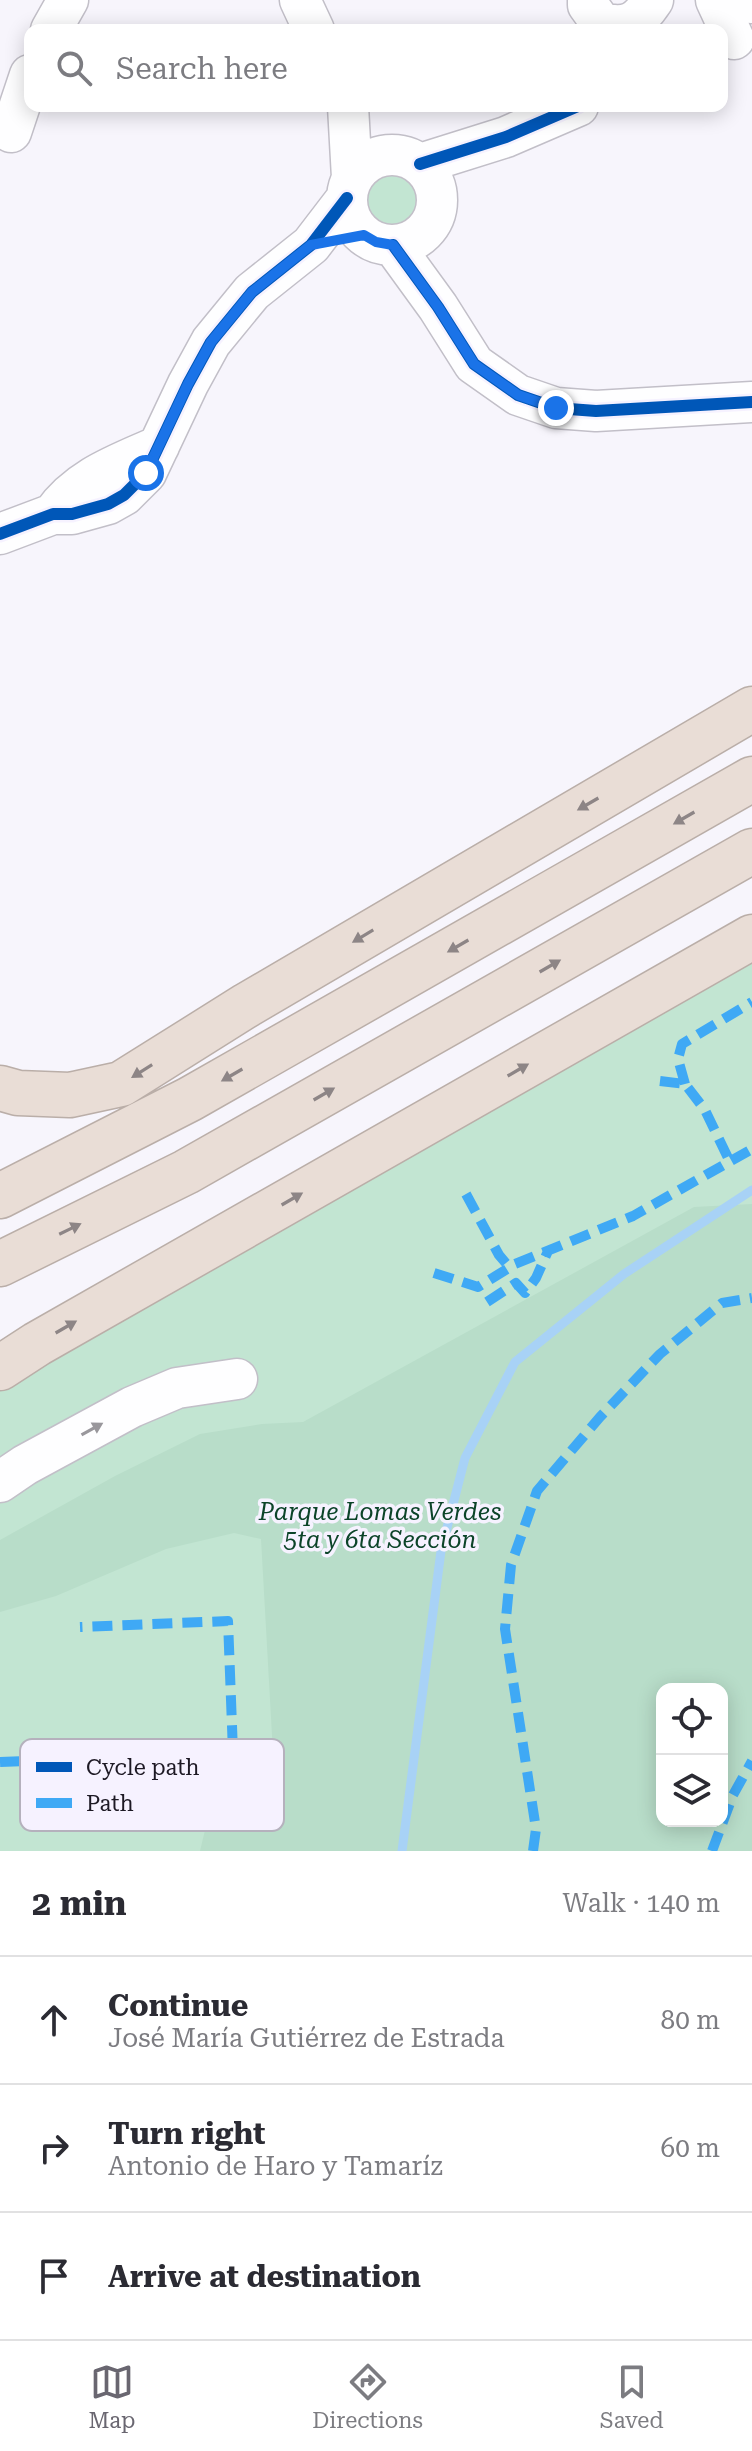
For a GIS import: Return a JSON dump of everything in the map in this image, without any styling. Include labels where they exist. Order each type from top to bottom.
[{"type":"highway","points":[[0,1088],[18,1093],[70,1095],[121,1084],[247,1005],[752,709]]},
{"type":"highway","points":[[0,1196],[190,1099],[752,779]]},
{"type":"highway","points":[[0,1264],[186,1172],[752,851]]},
{"type":"highway","points":[[0,1368],[37,1344],[752,937]]},
{"type":"street","points":[[54,24],[68,0]]},
{"type":"street","points":[[300,0],[311,24]]},
{"type":"street","points":[[588,0],[588,5],[601,23],[606,24]]},
{"type":"street","points":[[627,24],[642,17],[653,0]]},
{"type":"street","points":[[716,0],[736,38]]},
{"type":"street","points":[[11,132],[24,93]]},
{"type":"street","points":[[350,112],[350,217],[394,237],[474,364],[518,395],[556,408],[596,411],[752,402]]},
{"type":"street","points":[[311,245],[394,237],[437,205],[415,169],[356,112]]},
{"type":"street","points":[[0,534],[53,514],[64,499],[94,475],[159,446],[211,342],[252,292],[311,245],[367,162],[415,169],[506,137],[564,112]]},
{"type":"street","points":[[2,1470],[177,1388],[237,1379]]},
{"type":"street","points":[[2,1470],[59,1415]]},
{"type":"green space","points":[[388,155],[409,160],[424,170],[433,184],[437,199],[435,214],[428,228],[414,237],[379,241],[360,230],[350,217],[371,162]]},
{"type":"green space","name":"Parque Lomas Verdes 5ta y 6ta Sección","points":[[752,937],[752,1851],[0,1851],[0,1370]]},
{"type":"green space","points":[[752,1204],[752,1851],[200,1851],[205,1831],[284,1831],[284,1739],[272,1739],[261,1539],[234,1533],[166,1549],[56,1596],[0,1612],[0,1540],[115,1476],[200,1434],[262,1424],[303,1422],[694,1207]]},
{"type":"waterway","points":[[402,1851],[441,1551],[465,1458],[515,1362],[624,1274],[752,1190]]},
{"type":"marked path","points":[[685,1084],[678,1059],[682,1044],[752,1002]]},
{"type":"marked path","points":[[660,1081],[685,1084],[705,1110],[730,1162]]},
{"type":"marked path","points":[[434,1273],[478,1287],[515,1264],[633,1216],[752,1149]]},
{"type":"marked path","points":[[466,1194],[499,1255],[510,1268]]},
{"type":"marked path","points":[[487,1302],[516,1283],[525,1293],[536,1278],[548,1251]]},
{"type":"marked path","points":[[533,1851],[536,1829],[505,1629],[511,1565],[537,1491],[600,1417],[660,1354],[722,1303],[752,1298]]},
{"type":"marked path","points":[[80,1627],[228,1621],[233,1739]]},
{"type":"marked path","points":[[0,1762],[20,1761]]},
{"type":"marked path","points":[[712,1851],[733,1795],[752,1761]]},
{"type":"cycle path","points":[[420,164],[506,137],[564,112]]},
{"type":"cycle path","points":[[0,534],[53,514],[72,514],[108,504],[124,495],[146,473],[211,342],[252,292],[311,245],[347,198]]},
{"type":"cycle path","points":[[393,245],[474,364],[518,395],[556,408],[596,411],[752,402]]},
{"type":"route","points":[[146,473],[211,342],[252,292],[311,245],[364,235],[376,242],[393,245],[474,364],[518,395],[556,408]]}]
